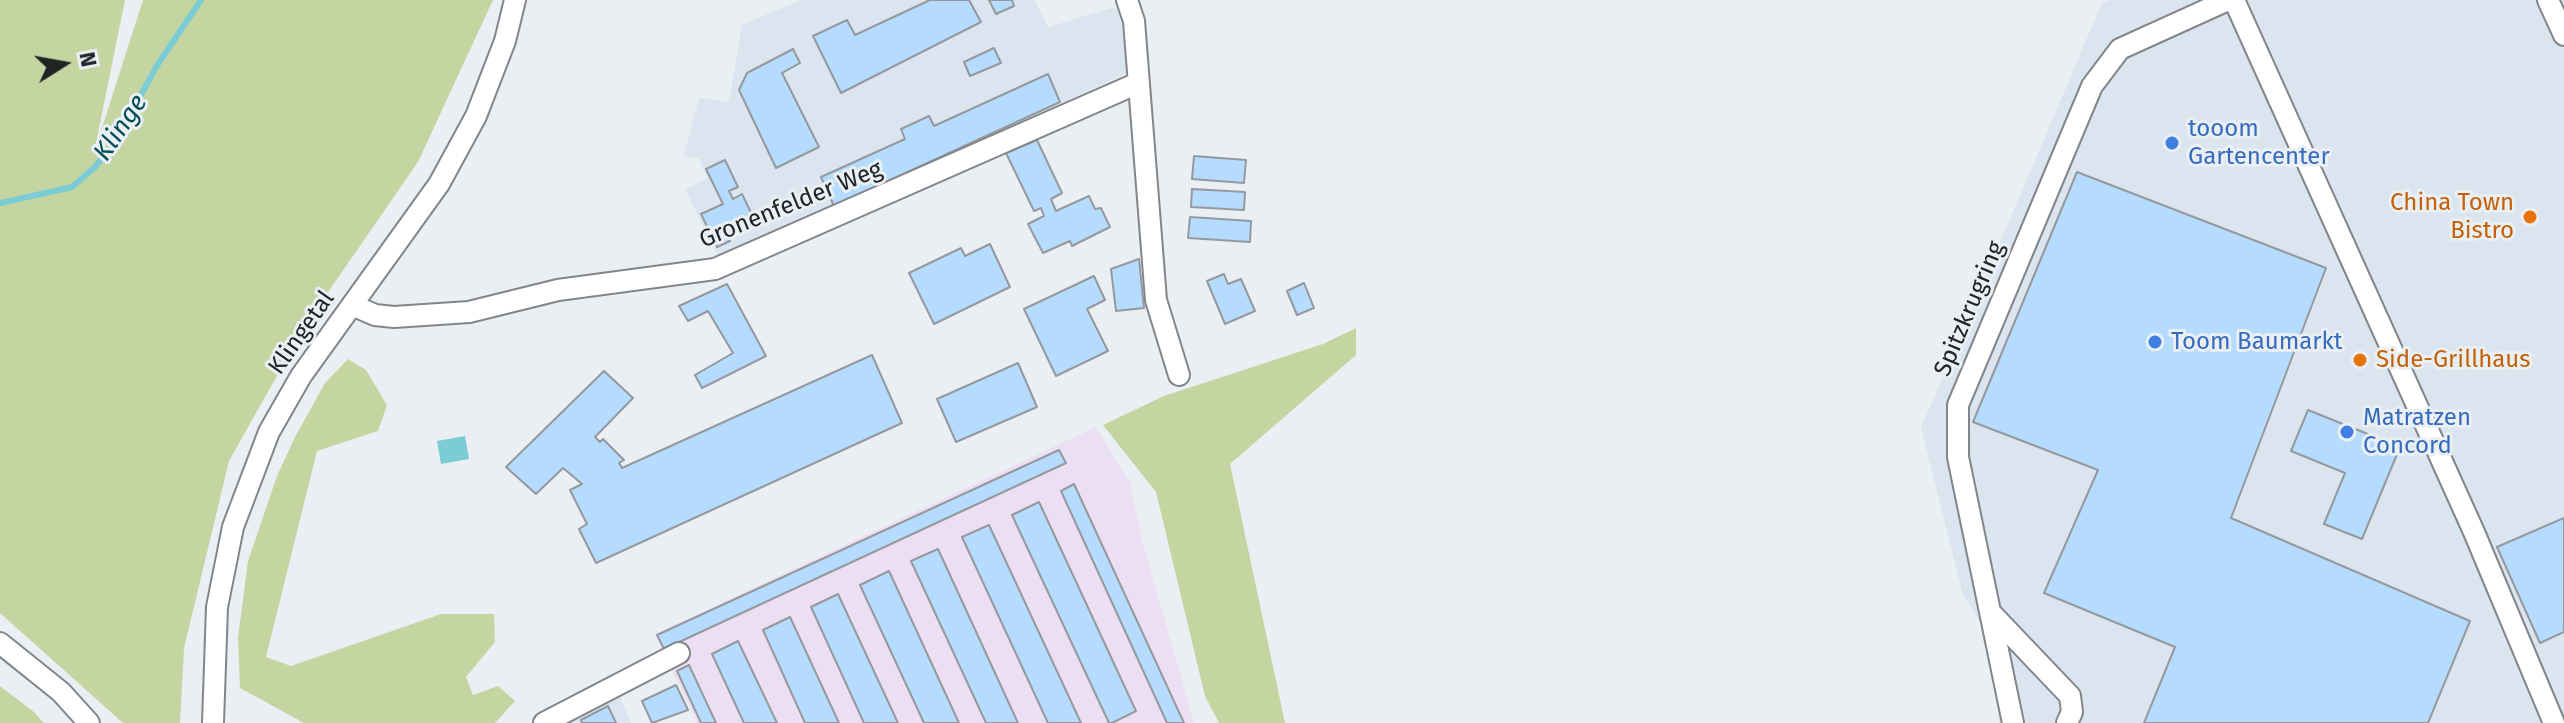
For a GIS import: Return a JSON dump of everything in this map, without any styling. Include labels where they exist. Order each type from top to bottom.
[{"type":"street","name":"Klingetal","points":[[213,723],[217,607],[233,527],[269,432],[301,376],[432,195],[476,116],[505,41],[515,0]]},
{"type":"street","points":[[1127,0],[1134,21],[1156,300],[1179,375]]},
{"type":"street","name":"Spitzkrugring","points":[[2013,723],[1958,457],[1958,405],[2092,86],[2120,49],[2231,0],[2474,532],[2554,723]]},
{"type":"street","points":[[2548,0],[2564,35]]},
{"type":"street","name":"Gronenfelder Weg","points":[[352,305],[375,315],[394,317],[469,312],[558,290],[715,269],[1138,83]]},
{"type":"street","points":[[1990,612],[2070,696],[2072,712],[2067,723]]},
{"type":"street","points":[[0,643],[61,692],[89,723]]},
{"type":"street","points":[[544,723],[679,653]]},
{"type":"shaded area","points":[[800,0],[1035,0],[1048,27],[1112,8],[1120,9],[1127,73],[719,259],[685,189],[707,179],[699,158],[684,156],[699,98],[729,102],[742,25]]},
{"type":"shaded area","points":[[2110,0],[2564,0],[2564,723],[1999,723],[1994,644],[1963,595],[1921,428],[2102,3]]},
{"type":"shaded area","points":[[1096,427],[1130,483],[1143,544],[1194,723],[697,723],[655,634]]},
{"type":"shaded area","points":[[620,697],[631,723],[565,723]]},
{"type":"green space","points":[[0,0],[125,0],[94,153],[143,0],[493,0],[418,162],[308,321],[229,461],[184,648],[180,723],[123,723],[0,613]]},
{"type":"green space","points":[[1356,328],[1356,355],[1230,464],[1285,723],[1219,723],[1205,696],[1156,492],[1103,425],[1164,396],[1323,344]]},
{"type":"green space","points":[[348,359],[366,370],[387,405],[378,431],[317,451],[266,657],[291,666],[441,614],[494,614],[495,642],[466,677],[473,695],[498,686],[515,701],[495,723],[304,723],[240,688],[238,638],[248,561],[277,476],[295,437],[325,383]]},
{"type":"green space","points":[[0,686],[34,712],[44,723],[0,723]]},
{"type":"water","points":[[465,436],[469,459],[441,464],[437,441]]},
{"type":"building","points":[[930,0],[969,0],[981,22],[841,93],[813,36],[847,20],[855,35]]},
{"type":"building","points":[[989,0],[1012,0],[1014,6],[996,14]]},
{"type":"building","points":[[994,48],[1001,63],[970,76],[964,62]]},
{"type":"building","points":[[793,49],[800,63],[782,73],[819,147],[776,168],[739,90],[747,73]]},
{"type":"building","points":[[1048,74],[1060,102],[834,206],[821,177],[905,139],[901,129],[929,116],[934,126]]},
{"type":"building","points":[[1037,140],[1062,193],[1051,199],[1056,211],[1089,196],[1095,209],[1101,208],[1110,227],[1072,246],[1070,241],[1043,253],[1028,224],[1044,216],[1041,208],[1034,211],[1006,153]]},
{"type":"building","points":[[1194,156],[1246,160],[1244,183],[1192,179]]},
{"type":"building","points":[[725,160],[738,187],[729,191],[733,199],[742,194],[756,223],[727,236],[730,241],[717,247],[701,214],[723,204],[706,169]]},
{"type":"building","points":[[2077,172],[2326,268],[2231,518],[2470,621],[2428,723],[2144,723],[2175,647],[2044,593],[2098,470],[1973,422]]},
{"type":"building","points":[[1192,189],[1245,192],[1244,210],[1191,207]]},
{"type":"building","points":[[1190,217],[1251,221],[1250,242],[1188,238]]},
{"type":"building","points":[[990,244],[1010,287],[934,324],[909,273],[961,248],[965,256]]},
{"type":"building","points":[[1139,259],[1144,308],[1116,311],[1111,269]]},
{"type":"building","points":[[1224,274],[1228,284],[1241,279],[1255,311],[1225,324],[1207,281]]},
{"type":"building","points":[[1094,276],[1105,300],[1087,309],[1108,351],[1056,376],[1024,309]]},
{"type":"building","points":[[1304,283],[1314,308],[1297,315],[1287,291]]},
{"type":"building","points":[[727,284],[766,356],[702,388],[695,375],[733,353],[708,311],[688,321],[679,306]]},
{"type":"building","points":[[872,355],[902,423],[596,563],[579,529],[587,524],[570,490],[582,484],[563,468],[536,494],[506,467],[604,371],[633,398],[595,437],[600,442],[603,439],[624,460],[619,463],[622,468]]},
{"type":"building","points":[[1018,363],[1037,407],[956,442],[937,399]]},
{"type":"building","points":[[2308,410],[2400,447],[2362,539],[2324,524],[2345,473],[2291,451]]},
{"type":"building","points":[[1059,450],[1066,463],[664,649],[657,635]]},
{"type":"building","points":[[1074,484],[1184,723],[1167,723],[1061,491]]},
{"type":"building","points":[[1039,502],[1136,711],[1112,723],[1109,723],[1012,515]]},
{"type":"building","points":[[2564,518],[2564,632],[2540,643],[2497,547]]},
{"type":"building","points":[[989,525],[1081,723],[1048,723],[962,537]]},
{"type":"building","points":[[938,549],[1018,723],[986,723],[911,561]]},
{"type":"building","points":[[889,571],[959,723],[924,723],[860,585]]},
{"type":"building","points":[[838,594],[898,723],[864,723],[811,607]]},
{"type":"building","points":[[790,617],[839,723],[805,723],[763,630]]},
{"type":"building","points":[[738,641],[777,723],[744,723],[712,654]]},
{"type":"building","points":[[689,665],[716,723],[701,723],[677,671]]},
{"type":"building","points":[[676,685],[688,710],[652,723],[642,701]]},
{"type":"building","points":[[608,706],[616,723],[582,723],[581,720]]},
{"type":"waterway","name":"Klinge","points":[[0,203],[72,187],[95,167],[117,140],[156,67],[201,0]]},
{"type":"place","name":"tooom Gartencenter","points":[[2172,143]]},
{"type":"place","name":"China Town Bistro","points":[[2530,217]]},
{"type":"place","name":"Toom Baumarkt","points":[[2155,342]]},
{"type":"place","name":"Side-Grillhaus","points":[[2360,360]]},
{"type":"place","name":"Matratzen Concord","points":[[2347,432]]}]
